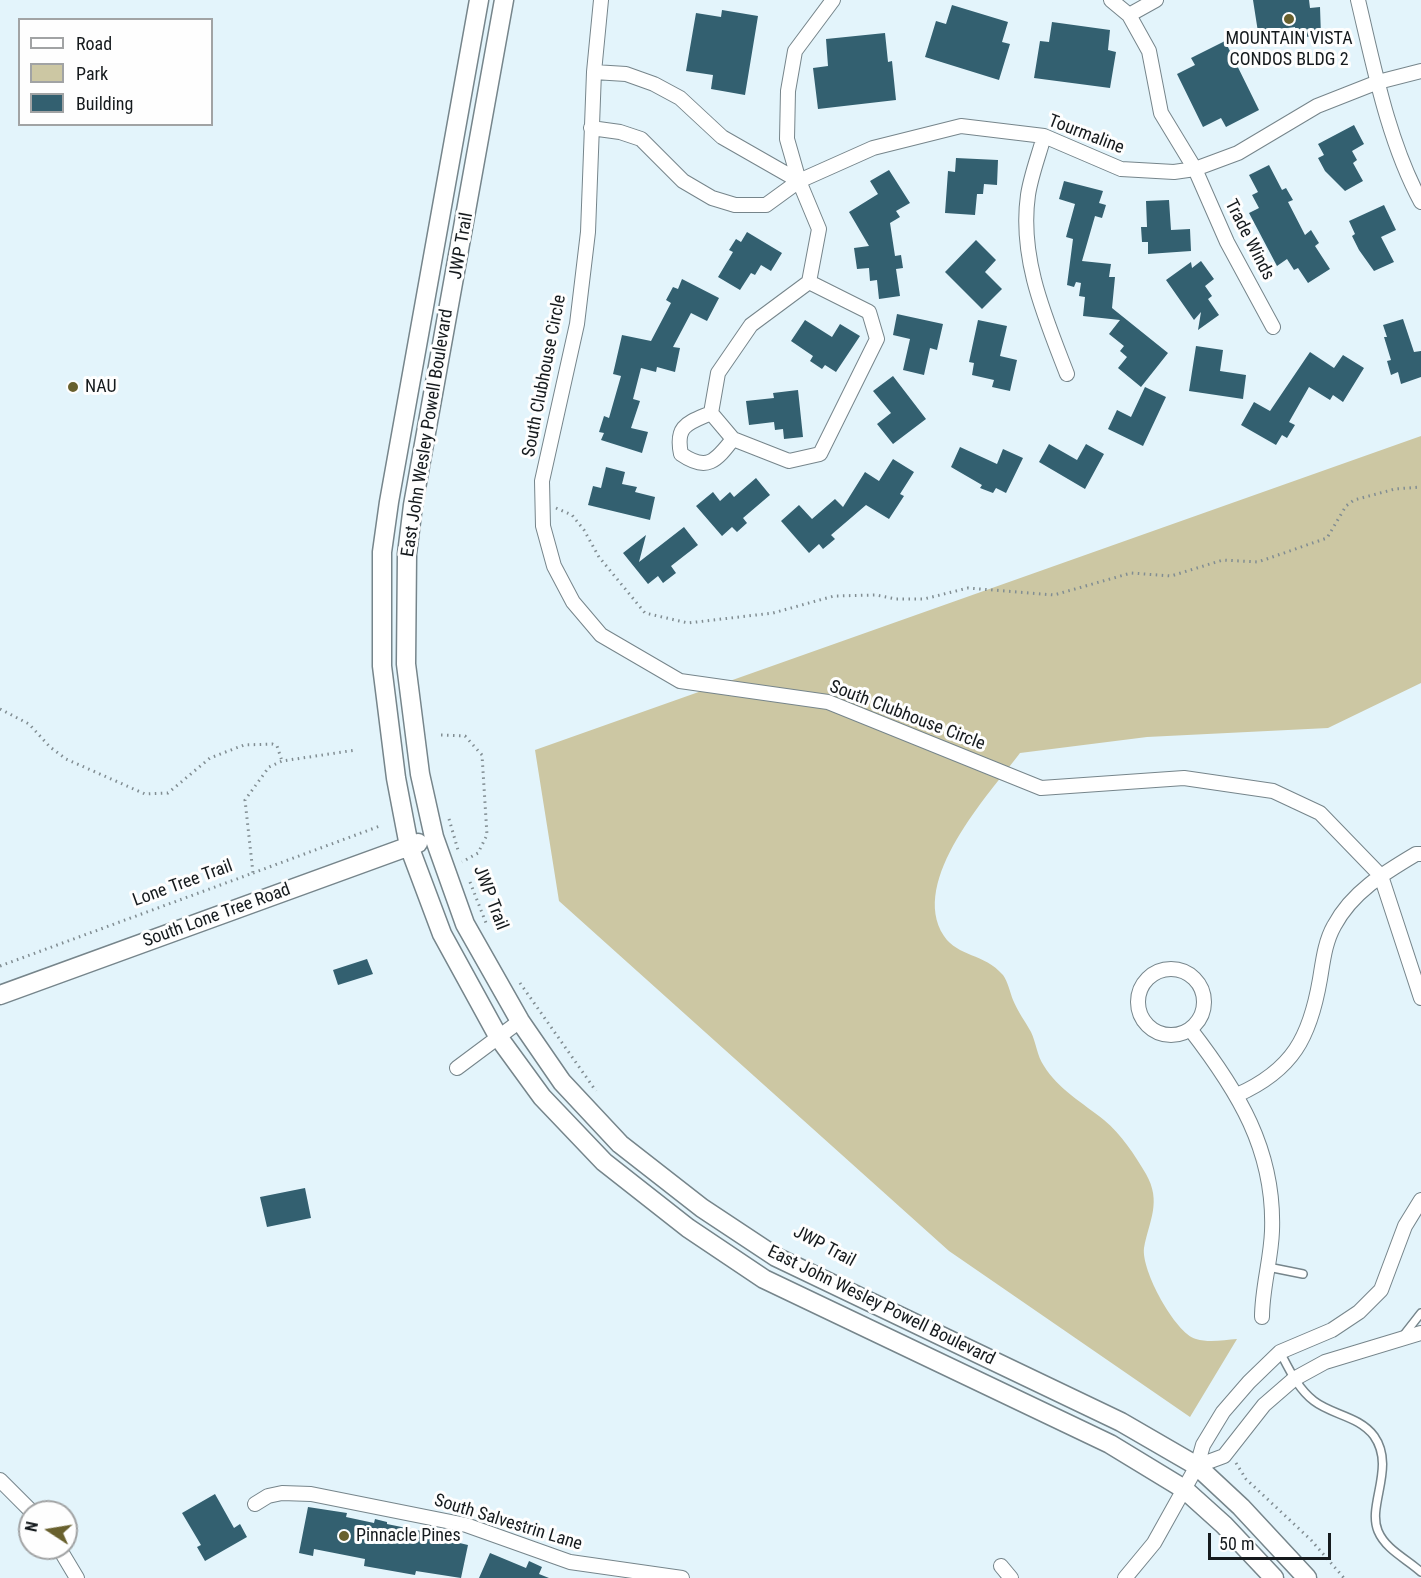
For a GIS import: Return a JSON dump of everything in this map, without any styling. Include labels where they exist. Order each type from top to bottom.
[{"type":"main road","name":"East John Wesley Powell Boulevard","points":[[479,0],[382,552],[382,666],[396,778],[408,846],[442,934],[499,1038],[542,1097],[604,1162],[688,1228],[764,1279],[1110,1444],[1184,1489],[1224,1525],[1274,1578]]},
{"type":"main road","name":"East John Wesley Powell Boulevard","points":[[504,0],[413,505],[407,554],[406,664],[420,774],[434,837],[465,924],[520,1022],[562,1082],[620,1144],[702,1208],[776,1257],[1121,1422],[1197,1466],[1241,1507],[1307,1578]]},
{"type":"main road","name":"South Lone Tree Road","points":[[0,995],[434,837]]},
{"type":"street","name":"South Clubhouse Circle","points":[[601,0],[594,72],[588,232],[577,324],[542,490],[543,526],[554,566],[573,602],[601,635],[680,681],[828,702],[1041,788],[1184,778],[1273,791],[1320,813],[1381,876],[1421,998]]},
{"type":"street","points":[[1111,0],[1129,15],[1156,0]]},
{"type":"street","points":[[1358,0],[1378,82],[1410,181],[1421,202]]},
{"type":"street","points":[[711,413],[718,373],[751,325],[809,282],[819,229],[799,181],[787,139],[788,91],[795,51],[831,1]]},
{"type":"street","name":"Trade Winds","points":[[1129,15],[1149,51],[1161,113],[1195,169],[1227,242],[1273,327]]},
{"type":"street","name":"Tourmaline","points":[[591,128],[620,132],[641,139],[683,181],[712,198],[735,205],[766,205],[799,181],[873,148],[961,126],[1044,136],[1121,169],[1158,172],[1195,169],[1238,153],[1317,106],[1378,82],[1421,71]]},
{"type":"street","points":[[594,72],[626,74],[654,84],[680,98],[722,137],[799,181]]},
{"type":"street","points":[[1044,136],[1028,194],[1026,238],[1037,295],[1067,374]]},
{"type":"street","points":[[711,413],[733,439],[789,461],[820,454],[878,339],[869,312],[809,282]]},
{"type":"street","points":[[711,413],[686,424],[678,439],[681,454],[694,463],[709,463],[720,456],[733,439]]},
{"type":"street","points":[[1237,1095],[1276,1073],[1304,1038],[1311,1022],[1324,953],[1333,928],[1348,905],[1381,876],[1416,854],[1421,854]]},
{"type":"street","points":[[1166,968],[1187,973],[1201,986],[1203,1008],[1200,1017],[1190,1029],[1178,1034],[1168,1034],[1158,1032],[1143,1021],[1139,1013],[1138,994],[1141,985],[1155,971],[1166,968]]},
{"type":"street","points":[[457,1068],[520,1022]]},
{"type":"street","points":[[1190,1029],[1228,1079],[1237,1095],[1253,1127],[1269,1177],[1272,1231],[1262,1317]]},
{"type":"street","points":[[1125,1578],[1154,1542],[1197,1466],[1203,1445],[1223,1412],[1249,1382],[1281,1352],[1332,1330],[1359,1312],[1381,1290],[1405,1226],[1419,1209]]},
{"type":"street","points":[[1197,1466],[1224,1456],[1264,1405],[1294,1379],[1325,1362],[1421,1333]]},
{"type":"street","points":[[0,1480],[20,1500]]},
{"type":"street","name":"South Salvestrin Lane","points":[[255,1504],[282,1493],[311,1494],[466,1526],[570,1562],[682,1578]]},
{"type":"street","points":[[66,1560],[76,1578]]},
{"type":"street","points":[[1001,1566],[1011,1578]]},
{"type":"lane","points":[[1268,1268],[1303,1274]]},
{"type":"lane","points":[[1399,1340],[1421,1313]]},
{"type":"lane","points":[[1281,1352],[1294,1379],[1313,1401],[1348,1417],[1374,1437],[1382,1457],[1382,1477],[1375,1516],[1378,1531],[1388,1546],[1421,1572]]},
{"type":"path","points":[[554,508],[572,515],[584,530],[599,557],[645,613],[660,618],[688,622],[773,613],[834,596],[867,595],[896,599],[924,599],[968,588],[1054,594],[1131,573],[1170,576],[1223,560],[1258,562],[1327,538],[1346,506],[1354,500],[1395,489],[1421,486]]},
{"type":"path","points":[[0,708],[29,724],[50,747],[66,759],[145,794],[168,793],[210,758],[244,745],[272,744],[277,746],[282,761],[356,750]]},
{"type":"path","points":[[441,735],[465,736],[482,755],[487,835],[478,853],[462,862]]},
{"type":"path","name":"Lone Tree Trail","points":[[0,966],[253,873],[245,800],[269,767],[282,761]]},
{"type":"path","name":"JWP Trail","points":[[446,809],[462,862],[489,932]]},
{"type":"path","points":[[253,873],[380,826]]},
{"type":"path","points":[[517,978],[602,1098]]},
{"type":"path","points":[[1235,1461],[1246,1479],[1311,1540],[1344,1578]]},
{"type":"green space","points":[[1421,436],[1421,683],[1328,728],[1147,737],[1020,753],[973,814],[957,839],[944,865],[936,890],[936,914],[944,936],[956,948],[988,963],[1003,975],[1015,1004],[1031,1032],[1042,1062],[1050,1074],[1064,1089],[1116,1132],[1146,1174],[1151,1184],[1154,1203],[1144,1248],[1145,1258],[1148,1271],[1161,1300],[1179,1325],[1196,1339],[1211,1341],[1237,1339],[1190,1417],[949,1251],[559,901],[535,750]]},
{"type":"building","name":"MOUNTAIN VISTA CONDOS BLDG 2","points":[[1253,0],[1309,0],[1310,8],[1320,7],[1321,36],[1303,37],[1303,34],[1296,34],[1295,27],[1258,32]]},
{"type":"building","points":[[952,5],[1008,22],[1002,42],[1010,44],[999,80],[925,57],[936,21],[946,24]]},
{"type":"building","points":[[722,10],[758,16],[745,95],[711,89],[713,75],[686,71],[696,13],[721,17]]},
{"type":"building","points":[[1052,22],[1110,30],[1108,50],[1116,52],[1110,88],[1034,78],[1040,41],[1049,42]]},
{"type":"building","points":[[885,33],[888,62],[892,61],[896,100],[818,109],[813,68],[828,66],[826,39]]},
{"type":"building","points":[[1225,41],[1259,110],[1226,127],[1221,118],[1203,127],[1177,74],[1195,65],[1191,58]]},
{"type":"building","points":[[1354,125],[1364,144],[1352,151],[1357,160],[1353,163],[1363,181],[1345,191],[1325,171],[1318,158],[1324,155],[1318,144]]},
{"type":"building","points":[[956,158],[998,160],[997,185],[984,184],[983,194],[977,194],[975,215],[945,213],[948,171],[955,172]]},
{"type":"building","points":[[1269,165],[1282,190],[1286,188],[1293,200],[1288,202],[1305,235],[1311,230],[1319,243],[1315,246],[1330,269],[1308,283],[1298,268],[1294,270],[1287,259],[1277,266],[1249,213],[1259,208],[1252,195],[1258,192],[1249,175]]},
{"type":"building","points":[[889,170],[910,203],[896,211],[900,217],[890,223],[895,256],[901,255],[903,268],[896,269],[900,296],[879,299],[877,280],[870,281],[869,268],[857,269],[854,248],[869,246],[849,212],[878,194],[870,181]]},
{"type":"building","points":[[1064,181],[1103,191],[1099,203],[1106,205],[1102,218],[1095,216],[1082,261],[1111,264],[1109,277],[1115,277],[1112,308],[1168,353],[1141,387],[1118,368],[1127,357],[1120,351],[1124,346],[1109,334],[1120,320],[1083,316],[1085,297],[1079,296],[1081,283],[1076,282],[1074,287],[1067,285],[1073,239],[1066,237],[1075,204],[1059,199]]},
{"type":"building","points":[[1169,200],[1171,230],[1190,229],[1191,251],[1148,254],[1148,242],[1142,242],[1141,227],[1147,227],[1146,201]]},
{"type":"building","points":[[1384,205],[1396,230],[1381,237],[1394,262],[1374,271],[1352,236],[1355,234],[1349,221]]},
{"type":"building","points":[[747,232],[782,253],[771,271],[761,265],[755,275],[751,273],[740,290],[718,277],[733,252],[729,250],[736,239],[741,242]]},
{"type":"building","points":[[976,240],[996,260],[985,272],[1002,289],[982,309],[945,272]]},
{"type":"building","points":[[1201,261],[1214,279],[1205,286],[1212,296],[1208,299],[1219,315],[1198,330],[1201,312],[1194,320],[1166,280],[1191,262],[1192,268]]},
{"type":"building","points":[[682,279],[719,298],[707,321],[691,313],[673,347],[680,348],[675,372],[657,367],[656,372],[641,368],[633,399],[640,401],[631,428],[648,432],[642,453],[601,440],[604,433],[599,432],[604,416],[609,418],[621,376],[613,374],[622,335],[651,341],[671,303],[666,300],[673,287],[678,289]]},
{"type":"building","points":[[897,314],[943,324],[937,350],[930,348],[924,375],[903,370],[910,339],[893,335]]},
{"type":"building","points":[[1403,319],[1414,352],[1421,351],[1421,377],[1401,384],[1398,372],[1391,375],[1387,361],[1391,360],[1383,325]]},
{"type":"building","points":[[805,320],[832,337],[840,324],[860,336],[836,372],[825,365],[822,369],[810,361],[813,356],[791,341]]},
{"type":"building","points":[[978,320],[1007,326],[1000,356],[1017,360],[1010,391],[992,387],[994,380],[972,375],[974,363],[969,362]]},
{"type":"building","points":[[1196,346],[1223,350],[1220,371],[1246,375],[1243,399],[1189,391]]},
{"type":"building","points":[[1310,352],[1334,368],[1343,355],[1364,368],[1343,402],[1333,395],[1330,400],[1309,387],[1289,422],[1295,425],[1287,438],[1282,435],[1276,445],[1241,425],[1254,402],[1270,411]]},
{"type":"building","points":[[893,376],[926,419],[893,444],[877,424],[891,413],[873,391]]},
{"type":"building","points":[[1145,387],[1166,397],[1143,446],[1108,429],[1117,410],[1131,417]]},
{"type":"building","points":[[798,390],[803,437],[784,439],[783,429],[775,430],[774,422],[749,425],[746,401],[774,398],[773,393]]},
{"type":"building","points":[[1049,444],[1077,460],[1086,444],[1104,454],[1085,489],[1039,462]]},
{"type":"building","points":[[960,447],[997,464],[1003,449],[1023,458],[1006,493],[996,488],[993,493],[980,488],[982,485],[951,467]]},
{"type":"building","points":[[893,459],[914,472],[900,494],[904,496],[889,519],[866,505],[831,535],[835,539],[823,549],[819,544],[809,553],[781,521],[799,505],[812,519],[835,499],[843,507],[865,472],[879,481]]},
{"type":"building","points":[[606,467],[625,472],[622,484],[637,487],[635,492],[655,497],[650,520],[588,505],[593,486],[601,488]]},
{"type":"building","points":[[756,478],[770,495],[743,518],[747,523],[737,532],[732,527],[722,536],[696,506],[713,492],[720,501],[730,492],[734,497]]},
{"type":"building","points":[[684,527],[698,545],[671,566],[676,573],[663,583],[658,576],[648,584],[623,553],[646,535],[639,562]]},
{"type":"building","points":[[367,959],[373,974],[338,985],[333,970]]},
{"type":"building","points":[[305,1188],[311,1218],[267,1227],[260,1197]]},
{"type":"building","points":[[215,1494],[234,1528],[240,1524],[247,1537],[205,1561],[197,1547],[201,1545],[182,1513]]},
{"type":"building","points":[[308,1507],[347,1513],[346,1517],[374,1523],[375,1519],[468,1545],[461,1578],[416,1571],[415,1575],[364,1566],[365,1559],[314,1549],[313,1556],[299,1553]]},
{"type":"building","name":"Pinnacle Pines","points":[[490,1553],[526,1568],[529,1561],[542,1567],[539,1574],[549,1578],[479,1578]]},
{"type":"place","name":"MOUNTAIN VISTA CONDOS BLDG 2","points":[[1289,19]]},
{"type":"place","name":"NAU","points":[[73,387]]},
{"type":"place","name":"Pinnacle Pines","points":[[344,1536]]}]
